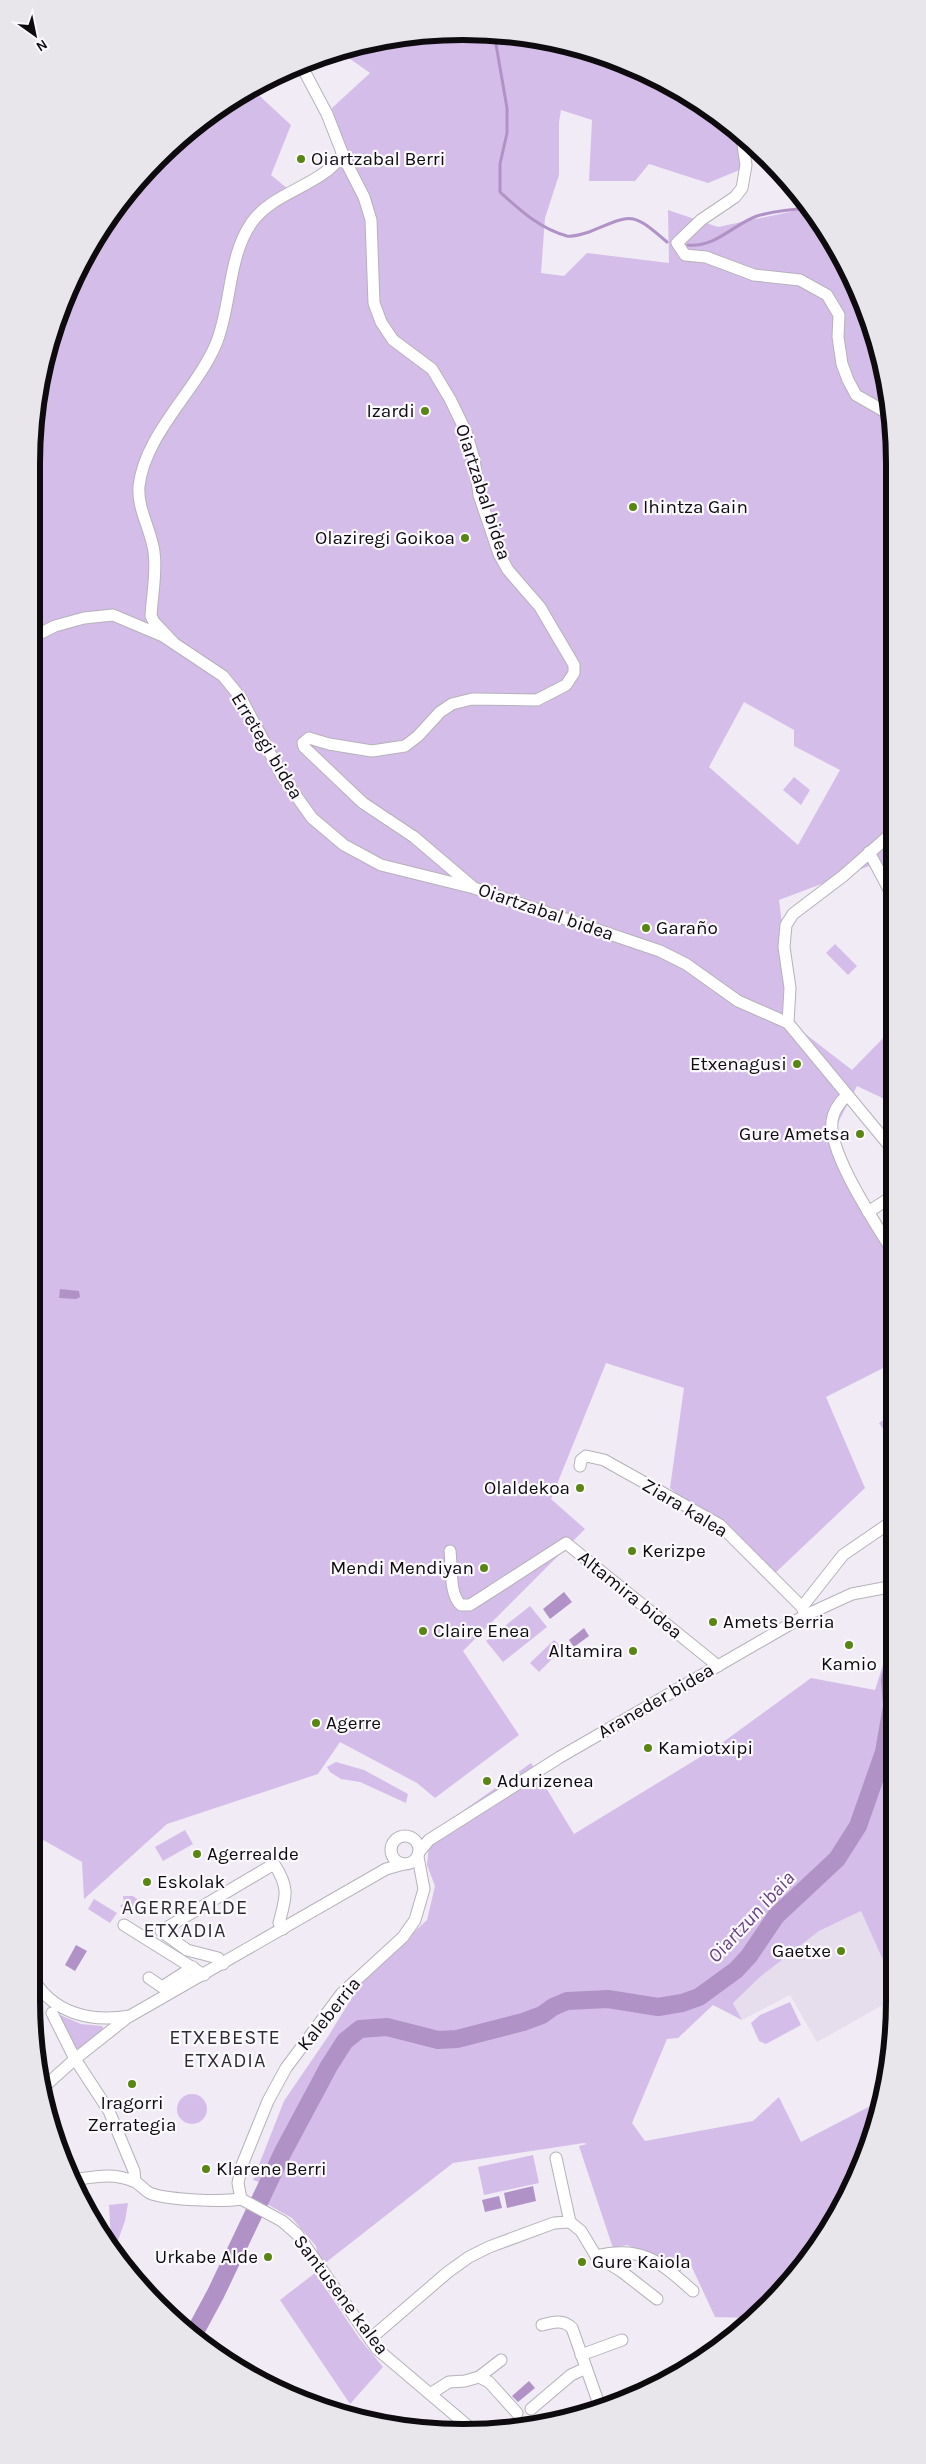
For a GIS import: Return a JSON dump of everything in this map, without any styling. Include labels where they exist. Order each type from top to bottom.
[{"type":"street","name":"Oiartzabal bidea","points":[[304,71],[327,114],[342,154],[364,198],[371,220],[374,303],[382,322],[393,340],[432,370],[450,399],[466,432],[474,459],[479,495],[499,554],[508,570],[540,608],[574,665],[574,673],[566,685],[537,700],[472,699],[452,704],[440,712],[418,736],[405,746],[372,751],[309,738],[303,743],[304,747],[363,803],[414,837],[474,888],[660,950],[686,964],[738,1001],[788,1024]]},
{"type":"street","points":[[743,146],[746,165],[742,188],[735,197],[700,220],[677,242],[685,255],[706,256],[754,275],[800,280],[827,294],[839,315],[841,355],[848,380],[856,395],[882,409]]},
{"type":"street","points":[[174,643],[154,622],[151,616],[155,554],[140,502],[142,475],[160,434],[202,374],[216,343],[235,262],[252,222],[263,210],[332,166],[342,154]]},
{"type":"street","name":"Erretegi bidea","points":[[40,634],[55,626],[84,618],[113,616],[163,636],[223,676],[241,698],[282,776],[312,818],[344,845],[381,865],[474,888]]},
{"type":"street","points":[[886,838],[843,876],[793,914],[786,925],[784,947],[790,988],[788,1024],[819,1058],[846,1095],[886,1142]]},
{"type":"street","points":[[869,852],[886,884]]},
{"type":"street","points":[[846,1095],[835,1110],[832,1122],[833,1136],[846,1170],[868,1212],[886,1241]]},
{"type":"street","points":[[868,1212],[886,1200]]},
{"type":"street","name":"Ziara kalea","points":[[580,1466],[581,1460],[586,1456],[604,1460],[720,1525],[804,1611]]},
{"type":"street","points":[[804,1611],[844,1555],[886,1526]]},
{"type":"street","name":"Altamira bidea","points":[[450,1551],[457,1601],[462,1605],[470,1605],[566,1543],[718,1666]]},
{"type":"street","name":"Araneder bidea","points":[[414,1858],[429,1840],[560,1757],[718,1666],[804,1611],[852,1594],[886,1588]]},
{"type":"street","points":[[386,1869],[391,1848],[398,1838],[408,1836],[414,1858]]},
{"type":"street","points":[[391,1854],[397,1862],[414,1858]]},
{"type":"street","points":[[48,2083],[75,2059],[130,2016],[386,1869],[414,1858]]},
{"type":"street","name":"Kaleberria","points":[[241,2198],[238,2183],[242,2165],[268,2101],[280,2078],[342,1993],[410,1929],[422,1899],[423,1880],[414,1858]]},
{"type":"street","points":[[223,1964],[218,1958],[187,1950],[160,1931],[274,1864],[282,1875],[287,1892],[279,1923],[283,1929]]},
{"type":"street","points":[[124,1925],[204,1975]]},
{"type":"street","points":[[149,1978],[162,1987],[193,1967]]},
{"type":"street","points":[[40,1988],[45,1996],[65,2010],[94,2017],[130,2016]]},
{"type":"street","points":[[52,2014],[75,2059],[109,2112],[134,2171],[134,2181]]},
{"type":"street","points":[[556,2158],[570,2222],[581,2231],[596,2256],[621,2271],[657,2299]]},
{"type":"street","points":[[80,2179],[116,2176],[134,2181],[151,2194],[200,2199],[229,2200],[241,2198]]},
{"type":"street","name":"Santusene kalea","points":[[241,2198],[282,2221],[297,2234],[370,2340],[383,2354],[465,2424]]},
{"type":"street","points":[[370,2340],[448,2272],[469,2257],[489,2247],[554,2223],[570,2222]]},
{"type":"street","points":[[596,2256],[616,2252],[644,2256],[674,2274],[693,2291]]},
{"type":"street","points":[[542,2325],[555,2321],[567,2323],[572,2328],[597,2403]]},
{"type":"street","points":[[581,2355],[622,2340]]},
{"type":"street","points":[[430,2394],[449,2382],[479,2378],[501,2360]]},
{"type":"street","points":[[531,2409],[571,2375],[586,2368]]},
{"type":"street","points":[[479,2378],[489,2382],[517,2413]]},
{"type":"shaded area","points":[[463,40],[491,41],[546,48],[599,62],[625,72],[674,97],[721,127],[747,149],[742,169],[708,183],[649,164],[635,181],[589,181],[592,120],[561,110],[559,122],[559,175],[545,218],[541,273],[564,276],[587,253],[669,263],[668,210],[718,227],[802,209],[829,252],[854,301],[872,354],[878,380],[885,435],[886,889],[869,866],[779,900],[795,1026],[852,1070],[886,1035],[886,1100],[857,1086],[828,1142],[886,1241],[886,1367],[826,1397],[865,1488],[772,1576],[670,1488],[684,1388],[606,1363],[551,1499],[585,1529],[463,1651],[519,1735],[435,1798],[417,1783],[340,1742],[318,1774],[167,1824],[84,1899],[82,1862],[40,1838],[40,463],[41,435],[48,380],[62,327],[72,301],[97,251],[127,205],[164,164],[205,127],[258,94],[291,125],[271,175],[293,193],[337,165],[332,108],[370,73],[346,56],[380,48],[408,44]],"holes":[[[744,702],[794,730],[794,746],[840,770],[798,845],[709,767]]]},
{"type":"shaded area","points":[[794,777],[810,790],[801,805],[783,790]]},
{"type":"shaded area","points":[[835,944],[857,966],[848,975],[826,953]]},
{"type":"shaded area","points":[[60,1289],[79,1291],[80,1297],[76,1299],[59,1298]]},
{"type":"shaded area","points":[[886,1418],[886,1433],[879,1423]]},
{"type":"shaded area","points":[[564,1592],[572,1602],[550,1619],[543,1609]]},
{"type":"shaded area","points":[[530,1606],[547,1627],[503,1662],[486,1641]]},
{"type":"shaded area","points":[[584,1628],[589,1636],[574,1647],[569,1640]]},
{"type":"shaded area","points":[[554,1640],[563,1648],[539,1672],[530,1663]]},
{"type":"shaded area","points":[[886,1655],[886,1967],[861,1911],[819,1931],[760,1977],[733,2003],[742,2020],[713,2005],[678,2038],[667,2039],[632,2123],[645,2141],[753,2121],[779,2097],[801,2142],[873,2105],[854,2163],[829,2213],[799,2259],[762,2300],[743,2318],[715,2317],[689,2261],[679,2273],[651,2255],[627,2245],[613,2248],[579,2146],[587,2144],[584,2143],[453,2163],[320,2267],[316,2246],[292,2218],[265,2203],[273,2187],[253,2180],[284,2101],[329,2035],[364,1978],[427,1920],[435,1886],[427,1865],[430,1834],[531,1763],[574,1834],[715,1748],[811,1678],[875,1690]]},
{"type":"shaded area","points":[[336,1762],[364,1770],[408,1794],[406,1803],[360,1782],[341,1779],[330,1772],[327,1767]]},
{"type":"shaded area","points":[[185,1830],[193,1844],[163,1861],[155,1847]]},
{"type":"shaded area","points":[[123,1896],[133,1896],[140,1901],[138,1908],[131,1915],[120,1906],[124,1903]]},
{"type":"shaded area","points":[[94,1899],[117,1913],[110,1923],[88,1909]]},
{"type":"shaded area","points":[[861,1911],[886,1967],[886,2003],[817,2042],[790,1995],[742,2020],[733,2003],[760,1977],[819,1931]]},
{"type":"shaded area","points":[[76,1945],[87,1951],[75,1971],[65,1965]]},
{"type":"shaded area","points":[[790,2002],[801,2025],[766,2044],[759,2041],[751,2023],[760,2015]]},
{"type":"shaded area","points":[[60,2015],[81,2024],[102,2026],[105,2031],[82,2050],[73,2047],[55,2016]]},
{"type":"shaded area","points":[[192,2094],[198,2095],[206,2103],[206,2115],[198,2123],[192,2124],[186,2123],[178,2115],[177,2109],[178,2103],[186,2095]]},
{"type":"shaded area","points":[[533,2155],[539,2183],[484,2195],[478,2167]]},
{"type":"shaded area","points":[[533,2186],[536,2201],[507,2208],[504,2193]]},
{"type":"shaded area","points":[[499,2196],[502,2208],[485,2212],[482,2200]]},
{"type":"shaded area","points":[[128,2203],[125,2221],[117,2243],[111,2235],[109,2205]]},
{"type":"shaded area","points":[[315,2273],[359,2338],[383,2367],[350,2404],[280,2300]]},
{"type":"shaded area","points":[[529,2381],[535,2388],[518,2402],[512,2396]]},
{"type":"waterway","points":[[495,41],[507,108],[507,133],[500,164],[500,192],[539,224],[567,236],[589,232],[624,219],[631,219],[638,220],[646,225],[667,242]]},
{"type":"waterway","points":[[688,245],[707,243],[757,216],[802,209]]},
{"type":"waterway","name":"Oiartzun ibaia","points":[[196,2330],[216,2293],[283,2152],[329,2066],[345,2041],[360,2029],[387,2027],[438,2040],[457,2039],[523,2022],[542,2015],[553,2007],[567,2001],[608,1999],[658,2007],[682,2003],[699,1997],[736,1970],[749,1956],[776,1916],[837,1859],[858,1826],[884,1752],[886,1740]]},
{"type":"place","name":"Oiartzabal Berri","points":[[301,159]]},
{"type":"place","name":"Izardi","points":[[425,411]]},
{"type":"place","name":"Ihintza Gain","points":[[633,507]]},
{"type":"place","name":"Olaziregi Goikoa","points":[[465,538]]},
{"type":"place","name":"Garaño","points":[[646,928]]},
{"type":"place","name":"Etxenagusi","points":[[797,1064]]},
{"type":"place","name":"Gure Ametsa","points":[[860,1134]]},
{"type":"place","name":"Olaldekoa","points":[[580,1488]]},
{"type":"place","name":"Kerizpe","points":[[632,1551]]},
{"type":"place","name":"Mendi Mendiyan","points":[[484,1568]]},
{"type":"place","name":"Amets Berria","points":[[713,1622]]},
{"type":"place","name":"Claire Enea","points":[[423,1631]]},
{"type":"place","name":"Kamio","points":[[849,1645]]},
{"type":"place","name":"Altamira","points":[[633,1651]]},
{"type":"place","name":"Agerre","points":[[316,1723]]},
{"type":"place","name":"Kamiotxipi","points":[[648,1748]]},
{"type":"place","name":"Adurizenea","points":[[487,1781]]},
{"type":"place","name":"Agerrealde","points":[[197,1854]]},
{"type":"place","name":"Eskolak","points":[[147,1882]]},
{"type":"place","name":"Gaetxe","points":[[841,1951]]},
{"type":"place","name":"Iragorri Zerrategia","points":[[132,2084]]},
{"type":"place","name":"Klarene Berri","points":[[206,2169]]},
{"type":"place","name":"Urkabe Alde","points":[[268,2257]]},
{"type":"place","name":"Gure Kaiola","points":[[582,2262]]},
{"type":"district","name":"AGERREALDE ETXADIA","points":[[185,1918]]},
{"type":"district","name":"ETXEBESTE ETXADIA","points":[[225,2048]]}]
